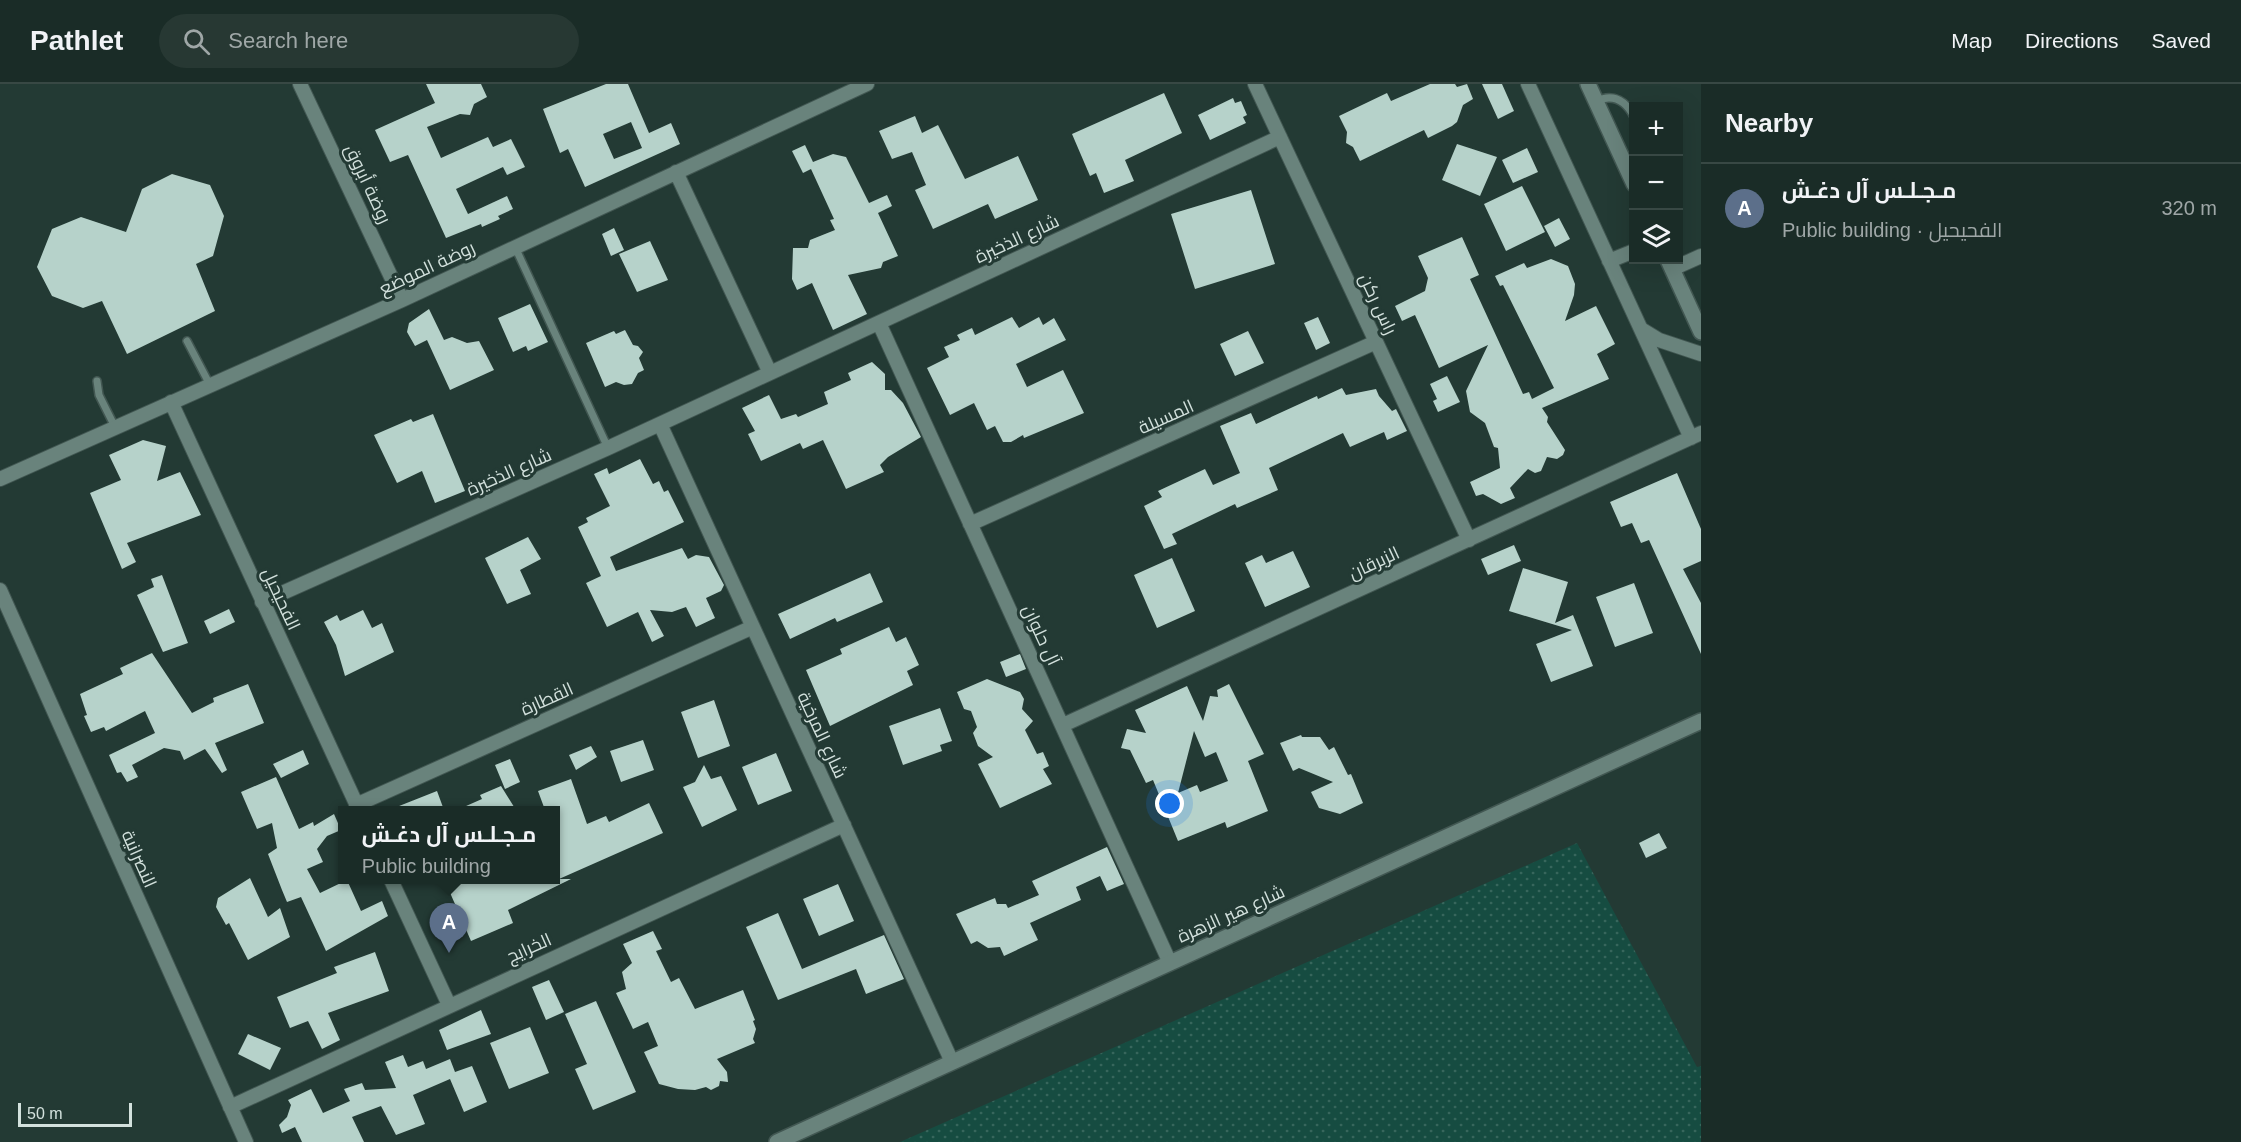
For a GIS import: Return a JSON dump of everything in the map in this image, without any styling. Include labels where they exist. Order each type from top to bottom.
[{"type":"street","name":"روضة الموضع","points":[[0,479],[402,300],[867,84]]},
{"type":"street","name":"راس ركن","points":[[1255,84],[1469,540]]},
{"type":"street","points":[[1528,84],[1641,329],[1696,436]]},
{"type":"street","points":[[1588,84],[1629,173]]},
{"type":"street","name":"روضة أبروق","points":[[307,86],[402,300]]},
{"type":"street","name":"شارع الذخيرة","points":[[262,602],[608,448],[1280,137]]},
{"type":"street","points":[[676,172],[770,373]]},
{"type":"street","points":[[1610,261],[1629,253]]},
{"type":"street","points":[[1683,261],[1701,256]]},
{"type":"street","points":[[1670,264],[1701,332]]},
{"type":"street","name":"آل حلوان","points":[[879,323],[1170,963]]},
{"type":"street","points":[[1641,329],[1659,340],[1701,354]]},
{"type":"street","name":"المسيلة","points":[[970,524],[1376,342]]},
{"type":"street","name":"الفحيحيل","points":[[171,402],[357,806]]},
{"type":"street","name":"شارع المرخية","points":[[660,424],[952,1062]]},
{"type":"street","name":"الزبرقان","points":[[1063,725],[1696,436]]},
{"type":"street","name":"النصرانية","points":[[0,590],[246,1142]]},
{"type":"street","name":"القطارة","points":[[362,806],[753,627]]},
{"type":"street","name":"شارع هير الزهرة","points":[[780,1141],[1701,721]]},
{"type":"street","name":"الخرايج","points":[[230,1107],[844,825]]},
{"type":"street","points":[[393,884],[448,1005]]},
{"type":"lane","points":[[1596,101],[1605,97],[1620,100],[1629,106]]},
{"type":"lane","points":[[515,247],[608,448]]},
{"type":"lane","points":[[187,341],[210,385]]},
{"type":"lane","points":[[97,381],[99,395],[115,427]]},
{"type":"green space","points":[[1577,843],[1697,1067],[1701,1066],[1701,1142],[900,1142]]},
{"type":"building","points":[[426,84],[481,84],[487,97],[474,104],[470,115],[460,114],[427,127],[441,158],[488,137],[493,147],[511,139],[525,167],[507,175],[503,167],[456,189],[468,214],[507,196],[513,209],[498,216],[500,219],[482,227],[481,224],[446,238],[408,155],[390,162],[375,130],[435,103]]},
{"type":"building","points":[[606,84],[628,84],[649,133],[671,123],[680,144],[585,187],[568,149],[560,153],[543,109]],"holes":[[[631,122],[642,148],[614,159],[603,134]]]},
{"type":"building","points":[[1430,84],[1455,84],[1457,87],[1467,84],[1473,99],[1463,105],[1457,122],[1452,126],[1428,138],[1424,130],[1360,161],[1353,147],[1346,143],[1347,132],[1339,116],[1387,93],[1391,101]]},
{"type":"building","points":[[1482,84],[1502,84],[1514,111],[1498,119]]},
{"type":"building","points":[[1164,93],[1182,133],[1125,160],[1134,181],[1104,193],[1096,173],[1090,176],[1072,134]]},
{"type":"building","points":[[1233,98],[1235,103],[1241,101],[1247,115],[1243,117],[1246,123],[1210,140],[1198,115]]},
{"type":"building","points":[[915,116],[922,133],[938,125],[965,179],[1018,156],[1038,200],[995,219],[988,204],[933,229],[915,190],[926,185],[912,152],[892,159],[879,131]]},
{"type":"building","points":[[1457,144],[1497,157],[1480,196],[1442,180]]},
{"type":"building","points":[[805,145],[813,162],[833,154],[846,157],[869,203],[887,195],[892,206],[878,213],[898,256],[883,262],[881,268],[848,275],[867,314],[833,330],[812,283],[797,290],[792,279],[793,248],[808,248],[810,240],[835,230],[830,220],[834,219],[811,169],[803,173],[792,151]]},
{"type":"building","points":[[1527,148],[1538,172],[1513,183],[1502,160]]},
{"type":"building","points":[[172,174],[210,185],[224,216],[213,256],[196,264],[215,311],[127,354],[102,301],[83,308],[52,296],[37,267],[52,229],[81,217],[126,232],[142,189]]},
{"type":"building","points":[[1522,186],[1545,232],[1506,251],[1484,204]]},
{"type":"building","points":[[1251,190],[1275,264],[1195,289],[1171,214]]},
{"type":"building","points":[[1559,218],[1570,239],[1555,247],[1544,226]]},
{"type":"building","points":[[614,228],[624,250],[611,256],[602,234]]},
{"type":"building","points":[[1462,237],[1479,275],[1470,279],[1523,394],[1529,392],[1532,399],[1554,388],[1503,285],[1500,286],[1495,276],[1524,263],[1527,268],[1551,259],[1568,266],[1575,284],[1574,295],[1565,321],[1596,306],[1615,344],[1597,354],[1609,379],[1542,408],[1548,417],[1547,422],[1565,450],[1563,455],[1557,459],[1547,457],[1541,471],[1535,473],[1528,469],[1510,488],[1515,498],[1501,504],[1483,494],[1476,496],[1470,482],[1500,468],[1498,448],[1494,447],[1485,423],[1470,412],[1466,391],[1488,345],[1439,368],[1415,315],[1402,321],[1395,306],[1425,291],[1428,278],[1418,256]]},
{"type":"building","points":[[650,241],[668,280],[637,292],[619,254]]},
{"type":"building","points":[[530,304],[548,342],[528,351],[526,346],[513,352],[498,318]]},
{"type":"building","points":[[429,309],[444,340],[452,337],[467,343],[479,341],[494,370],[450,390],[427,340],[415,346],[407,332],[409,323]]},
{"type":"building","points":[[1012,317],[1019,328],[1039,317],[1043,325],[1054,318],[1066,340],[1016,364],[1027,387],[1063,370],[1084,413],[1024,438],[1023,435],[1011,442],[1003,442],[995,426],[987,430],[974,403],[950,415],[927,368],[949,357],[944,347],[960,340],[957,335],[972,328],[975,335]]},
{"type":"building","points":[[1318,317],[1330,343],[1316,350],[1304,323]]},
{"type":"building","points":[[625,330],[633,345],[638,346],[643,352],[639,358],[644,370],[638,373],[632,384],[624,385],[616,382],[605,387],[586,343],[614,331],[616,334]]},
{"type":"building","points":[[1248,331],[1264,363],[1235,376],[1220,344]]},
{"type":"building","points":[[872,362],[885,374],[885,390],[891,390],[903,403],[921,437],[888,457],[880,465],[884,472],[846,489],[823,440],[803,449],[800,443],[761,461],[748,434],[755,431],[742,408],[769,395],[781,419],[796,414],[798,417],[828,404],[824,392],[851,380],[848,373]]},
{"type":"building","points":[[1447,376],[1460,402],[1438,412],[1433,401],[1437,399],[1430,384]]},
{"type":"building","points":[[1342,388],[1346,395],[1376,389],[1392,411],[1396,409],[1407,431],[1387,440],[1384,432],[1350,447],[1343,433],[1269,468],[1278,490],[1237,508],[1235,504],[1172,534],[1177,544],[1164,549],[1144,506],[1162,497],[1158,491],[1205,469],[1213,485],[1240,473],[1220,426],[1251,413],[1256,424],[1317,396],[1318,399]]},
{"type":"building","points":[[433,414],[465,491],[435,503],[422,471],[397,483],[374,435],[411,419],[413,422]]},
{"type":"building","points":[[143,440],[166,446],[157,481],[180,472],[201,515],[127,543],[136,562],[122,569],[90,493],[121,480],[109,455]]},
{"type":"building","points":[[640,459],[653,484],[659,481],[664,492],[668,490],[684,522],[610,557],[616,571],[682,548],[688,559],[696,555],[709,557],[724,585],[721,591],[706,598],[715,618],[696,627],[686,607],[672,612],[650,610],[664,636],[652,642],[638,612],[607,627],[586,583],[601,576],[578,527],[588,522],[586,518],[610,506],[594,474],[607,468],[609,474]]},
{"type":"building","points":[[1677,473],[1701,529],[1701,561],[1683,569],[1701,603],[1701,654],[1649,540],[1641,543],[1632,523],[1621,527],[1610,502]]},
{"type":"building","points":[[528,537],[541,559],[520,570],[531,594],[507,604],[485,558]]},
{"type":"building","points":[[1514,545],[1521,561],[1488,575],[1481,559]]},
{"type":"building","points":[[1293,551],[1310,587],[1265,607],[1245,563],[1262,555],[1266,563]]},
{"type":"building","points":[[1172,558],[1195,611],[1157,628],[1134,575]]},
{"type":"building","points":[[1523,568],[1568,582],[1555,623],[1573,615],[1593,666],[1551,682],[1536,644],[1572,630],[1509,611]]},
{"type":"building","points":[[870,573],[883,602],[837,622],[835,618],[790,639],[778,614]]},
{"type":"building","points":[[162,575],[188,643],[163,652],[137,595],[154,587],[151,579]]},
{"type":"building","points":[[1634,583],[1653,633],[1615,647],[1596,597]]},
{"type":"building","points":[[229,609],[235,622],[210,634],[204,621]]},
{"type":"building","points":[[363,610],[372,628],[382,623],[394,652],[345,676],[336,645],[324,622],[337,615],[340,621]]},
{"type":"building","points":[[889,627],[896,642],[906,637],[919,665],[907,671],[913,685],[830,726],[806,670],[842,654],[840,649]]},
{"type":"building","points":[[152,653],[192,713],[214,702],[213,698],[248,684],[264,723],[215,743],[227,770],[222,773],[205,749],[184,760],[180,751],[164,748],[132,765],[138,777],[127,782],[121,772],[117,773],[109,755],[155,733],[145,711],[106,731],[104,727],[91,732],[84,716],[87,715],[80,694],[123,674],[120,668]]},
{"type":"building","points":[[1020,654],[1026,669],[1006,677],[1000,662]]},
{"type":"building","points":[[987,679],[1020,692],[1024,699],[1022,709],[1033,721],[1025,730],[1037,754],[1043,752],[1049,766],[1043,769],[1052,784],[1000,808],[978,764],[993,757],[978,746],[973,733],[977,727],[971,711],[964,709],[957,692]]},
{"type":"building","points":[[1229,684],[1264,754],[1248,761],[1268,811],[1227,828],[1225,822],[1178,841],[1153,780],[1146,783],[1130,750],[1121,748],[1127,729],[1146,733],[1135,710],[1187,686],[1203,721],[1210,696],[1218,697],[1217,690]],"holes":[[[1194,731],[1205,757],[1216,752],[1228,781],[1200,792],[1197,785],[1178,793]]]},
{"type":"building","points":[[714,700],[730,746],[698,758],[681,712]]},
{"type":"building","points":[[940,708],[952,741],[940,745],[942,751],[903,765],[889,726]]},
{"type":"building","points":[[1301,735],[1302,737],[1320,737],[1329,750],[1334,747],[1348,775],[1351,774],[1363,803],[1340,814],[1319,808],[1311,792],[1333,782],[1299,768],[1293,771],[1280,743]]},
{"type":"building","points":[[643,740],[654,770],[621,782],[610,751]]},
{"type":"building","points":[[591,746],[597,757],[576,770],[569,755]]},
{"type":"building","points":[[303,750],[309,764],[281,778],[273,764]]},
{"type":"building","points":[[776,753],[792,791],[758,805],[742,767]]},
{"type":"building","points":[[510,759],[520,782],[505,789],[495,765]]},
{"type":"building","points":[[704,765],[711,779],[721,776],[737,810],[702,827],[683,787],[695,782]]},
{"type":"building","points":[[276,777],[299,829],[313,822],[314,826],[334,814],[338,823],[338,831],[327,836],[317,849],[323,862],[307,869],[320,893],[339,884],[349,884],[361,911],[382,901],[388,916],[326,951],[301,897],[287,902],[268,854],[277,848],[272,823],[257,829],[241,792]]},
{"type":"building","points":[[571,779],[587,824],[606,816],[609,822],[649,803],[663,833],[560,879],[560,806],[544,806],[538,791]]},
{"type":"building","points":[[501,786],[514,806],[466,806],[482,799],[480,795]]},
{"type":"building","points":[[437,791],[443,806],[399,806]]},
{"type":"building","points":[[1659,833],[1667,848],[1646,858],[1639,843]]},
{"type":"building","points":[[1107,847],[1124,884],[1107,891],[1100,876],[1076,887],[1081,900],[1030,923],[1038,940],[1004,956],[1000,947],[988,948],[977,941],[971,944],[956,914],[995,898],[997,904],[1006,904],[1008,908],[1039,895],[1032,881]]},
{"type":"building","points":[[250,878],[268,917],[280,908],[290,937],[248,960],[229,923],[226,925],[216,907],[218,898]]},
{"type":"building","points":[[560,879],[571,879],[508,910],[513,923],[471,941],[448,888],[456,884],[560,884]]},
{"type":"building","points":[[838,884],[854,921],[819,936],[803,899]]},
{"type":"building","points":[[778,913],[802,969],[884,935],[904,979],[866,994],[856,969],[778,1000],[746,927]]},
{"type":"building","points":[[653,931],[662,949],[656,951],[671,982],[679,978],[695,1009],[743,990],[755,1020],[753,1021],[756,1029],[753,1039],[755,1043],[717,1059],[727,1072],[728,1082],[720,1081],[719,1086],[711,1090],[706,1087],[695,1090],[678,1089],[659,1084],[644,1052],[658,1046],[648,1022],[633,1029],[616,993],[626,989],[622,972],[632,963],[623,944]]},
{"type":"building","points":[[375,952],[389,991],[328,1013],[340,1040],[322,1049],[308,1021],[290,1028],[277,997],[337,973],[334,967]]},
{"type":"building","points":[[549,980],[564,1012],[546,1020],[532,987]]},
{"type":"building","points":[[596,1001],[636,1092],[593,1110],[575,1069],[587,1064],[565,1014]]},
{"type":"building","points":[[481,1010],[491,1034],[447,1050],[439,1030]]},
{"type":"building","points":[[530,1027],[549,1073],[509,1089],[490,1043]]},
{"type":"building","points":[[248,1034],[281,1048],[270,1070],[238,1054]]},
{"type":"building","points":[[403,1055],[408,1067],[423,1061],[426,1069],[450,1059],[455,1072],[472,1066],[487,1102],[464,1112],[450,1079],[413,1095],[425,1124],[396,1135],[381,1106],[352,1117],[364,1142],[302,1142],[295,1127],[282,1133],[279,1125],[287,1117],[291,1105],[288,1100],[311,1089],[323,1113],[350,1101],[344,1089],[362,1083],[365,1090],[396,1088],[385,1062]]},
{"type":"place","name":"مـجـلـس آل دغـش","points":[[449,953]]}]
